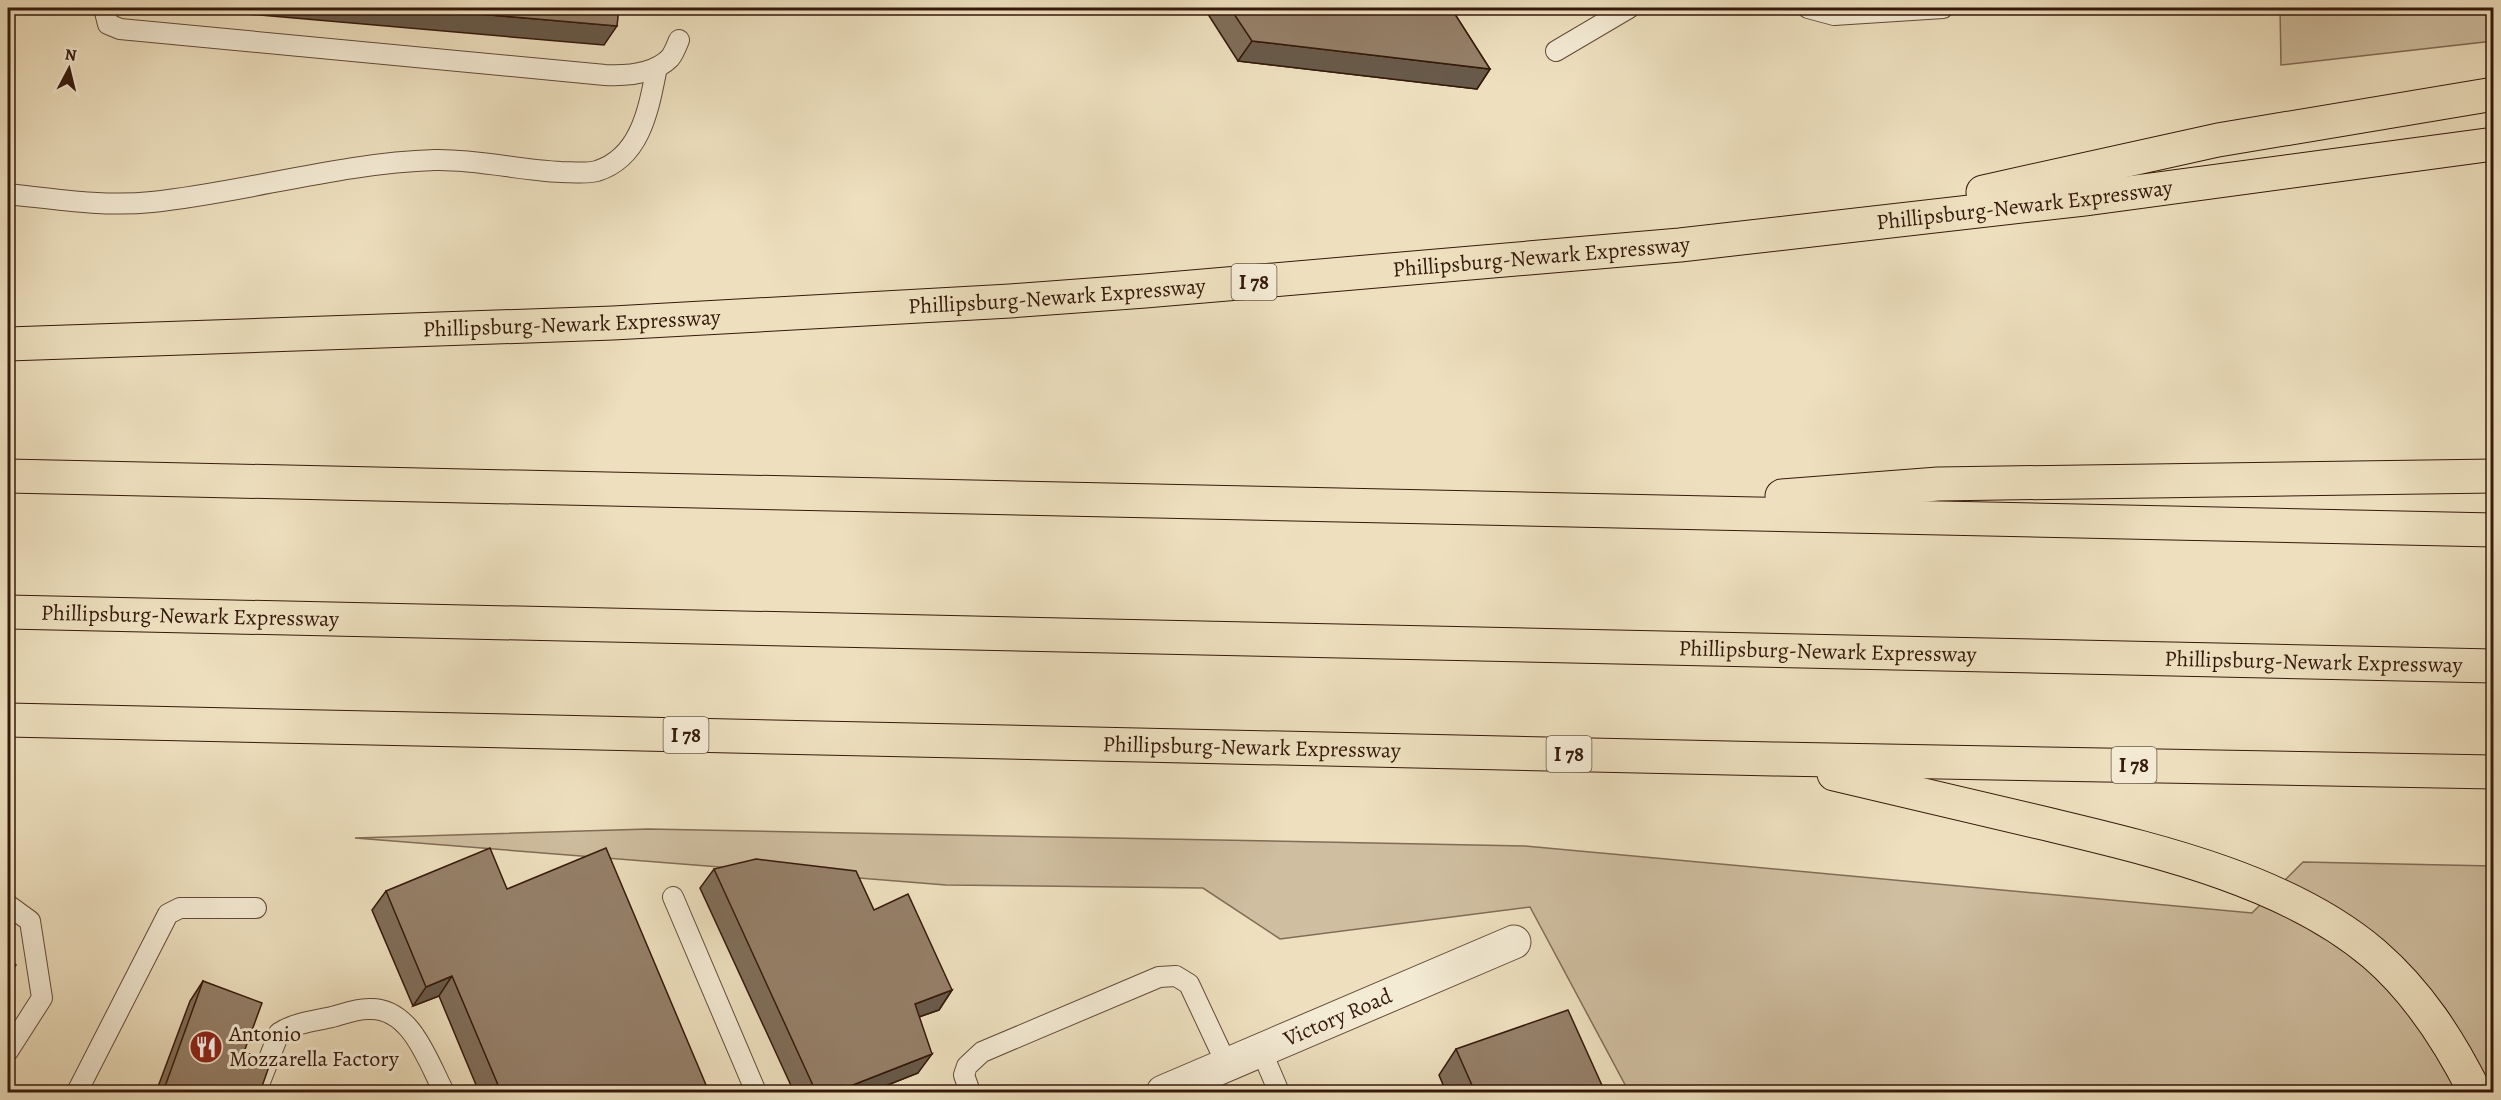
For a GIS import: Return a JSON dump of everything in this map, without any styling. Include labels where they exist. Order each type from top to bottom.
[{"type":"highway","points":[[1816,229],[2218,140],[2493,93]]},
{"type":"highway","name":"Phillipsburg-Newark Expressway","points":[[8,344],[479,329],[1010,301],[1558,256],[1816,229],[2084,199],[2493,144]]},
{"type":"highway","points":[[8,476],[2493,530]]},
{"type":"highway","points":[[1597,510],[1938,484],[2493,476]]},
{"type":"highway","name":"Phillipsburg-Newark Expressway","points":[[8,612],[2493,666]]},
{"type":"highway","name":"Phillipsburg-Newark Expressway","points":[[8,720],[1774,759],[2493,772]]},
{"type":"highway","points":[[1774,759],[2172,855],[2279,896],[2336,926],[2373,954],[2408,987],[2455,1051],[2475,1092]]},
{"type":"street","name":"Victory Road","points":[[1163,1092],[1514,942]]},
{"type":"lane","points":[[104,8],[108,24],[120,30],[605,75],[624,76],[657,67],[671,57],[679,40]]},
{"type":"lane","points":[[1556,51],[1629,8]]},
{"type":"lane","points":[[1808,8],[1834,15],[1943,8]]},
{"type":"lane","points":[[8,194],[96,203],[149,202],[250,188],[401,161],[438,160],[527,170],[596,172],[612,164],[642,130],[657,67]]},
{"type":"lane","points":[[673,897],[756,1092]]},
{"type":"lane","points":[[8,905],[30,921],[42,998],[8,1052]]},
{"type":"lane","points":[[76,1092],[168,914],[180,908],[256,908]]},
{"type":"lane","points":[[970,1092],[964,1075],[968,1066],[982,1053],[1159,977],[1176,976],[1189,984],[1227,1065]]},
{"type":"lane","points":[[256,1092],[279,1034],[300,1025],[369,1008],[383,1010],[398,1018],[412,1030],[444,1092]]},
{"type":"lane","points":[[1261,1050],[1279,1092]]},
{"type":"shaded area","points":[[2280,8],[2493,8],[2493,41],[2281,65]]},
{"type":"shaded area","points":[[648,829],[1525,846],[2252,913],[2303,862],[2493,866],[2493,1092],[1629,1092],[1530,907],[1280,939],[1203,888],[946,885],[355,838]]},
{"type":"building","points":[[409,8],[619,8],[617,26]]},
{"type":"building","points":[[1230,8],[1451,8],[1490,69],[1252,41]]},
{"type":"building","points":[[490,848],[507,889],[606,848],[709,1092],[501,1092],[452,976],[426,987],[386,891]]},
{"type":"building","points":[[756,859],[856,871],[874,910],[908,894],[952,990],[915,1004],[932,1054],[835,1092],[816,1092],[714,869]]},
{"type":"building","points":[[8,959],[16,965],[8,977]]},
{"type":"building","name":"Antonio Mozzarella Factory","points":[[203,981],[262,1003],[244,1052],[271,1061],[260,1092],[163,1092]]},
{"type":"building","points":[[1568,1010],[1605,1092],[1475,1092],[1456,1049]]},
{"type":"place","name":"Antonio Mozzarella Factory","points":[[206,1047]]}]
